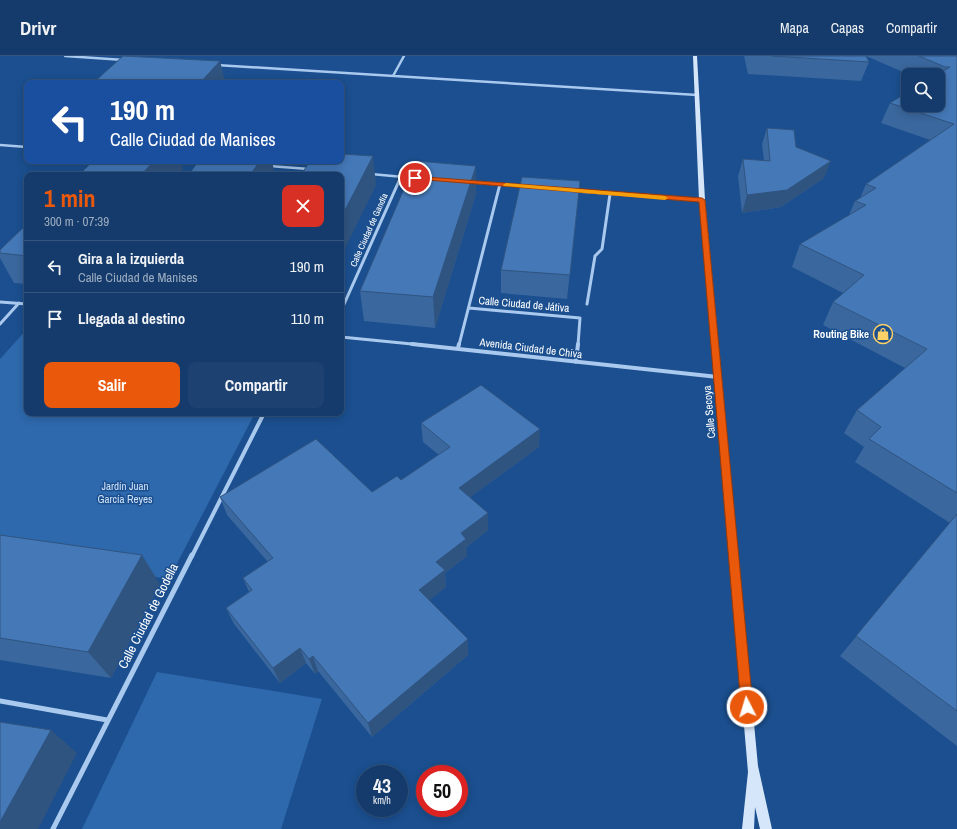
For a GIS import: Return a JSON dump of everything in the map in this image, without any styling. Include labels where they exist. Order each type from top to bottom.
[{"type":"main road","name":"Calle Secoya","points":[[695,56],[702,200],[719,377],[752,766]]},
{"type":"main road","points":[[748,829],[752,766]]},
{"type":"main road","points":[[752,766],[766,829]]},
{"type":"street","points":[[65,56],[127,60]]},
{"type":"street","points":[[393,76],[404,56]]},
{"type":"street","points":[[212,65],[697,95]]},
{"type":"street","points":[[0,144],[24,147]]},
{"type":"street","points":[[261,165],[315,170]]},
{"type":"street","points":[[370,174],[416,178]]},
{"type":"street","name":"Calle Ciudad de Gandía","points":[[344,305],[401,176]]},
{"type":"street","points":[[470,182],[531,187]]},
{"type":"street","name":"Calle Ciudad de Játiva","points":[[458,348],[500,184]]},
{"type":"street","points":[[571,190],[702,200]]},
{"type":"street","points":[[588,304],[595,256],[602,249],[610,194]]},
{"type":"street","points":[[0,302],[24,304]]},
{"type":"street","points":[[0,324],[19,303]]},
{"type":"street","name":"Calle Ciudad de Játiva","points":[[469,308],[580,318],[576,362]]},
{"type":"street","name":"Avenida Ciudad de Chiva","points":[[344,337],[458,348],[719,377]]},
{"type":"street","name":"Calle Ciudad de Godella","points":[[52,829],[262,416]]},
{"type":"street","points":[[0,701],[107,720]]},
{"type":"green space","name":"Jardín Juan García Reyes","points":[[24,332],[24,416],[253,416],[169,579],[0,554],[0,359]]},
{"type":"green space","points":[[157,672],[322,699],[281,829],[82,829]]},
{"type":"building","points":[[123,56],[220,61],[203,80],[96,80]]},
{"type":"building","points":[[772,56],[866,56],[869,62]]},
{"type":"building","points":[[919,56],[957,56],[957,493],[869,439],[881,427],[857,410],[927,349],[833,302],[864,275],[800,244],[866,205],[855,201],[876,188],[866,184],[954,124],[917,112],[945,112],[945,70],[950,67],[945,67]]},
{"type":"building","points":[[901,96],[901,107],[890,103]]},
{"type":"building","points":[[767,128],[794,130],[796,147],[831,161],[787,190],[747,195],[743,159],[770,161]]},
{"type":"building","points":[[344,154],[373,156],[344,212],[344,172],[303,172],[308,164],[344,164]]},
{"type":"building","points":[[416,161],[476,166],[433,297],[360,291]]},
{"type":"building","points":[[90,164],[151,164],[144,172],[82,172]]},
{"type":"building","points":[[197,164],[258,164],[252,172],[190,172]]},
{"type":"building","points":[[522,177],[580,181],[570,275],[501,270]]},
{"type":"building","points":[[24,227],[24,256],[0,253],[0,250]]},
{"type":"building","points":[[481,385],[540,429],[459,488],[488,513],[461,533],[466,539],[436,562],[445,570],[419,590],[468,639],[368,723],[313,656],[309,659],[300,648],[273,668],[226,608],[252,590],[243,578],[273,558],[220,497],[316,439],[372,492],[397,476],[401,480],[450,447],[421,423]]},
{"type":"building","points":[[957,514],[957,711],[856,636]]},
{"type":"building","points":[[0,535],[142,555],[88,652],[0,638]]},
{"type":"building","points":[[0,722],[51,730],[0,822]]},
{"type":"slow traffic","points":[[506,185],[665,198]]},
{"type":"place","name":"Routing Bike","points":[[883,334]]},
{"type":"route","points":[[415,178],[702,200],[719,377],[733,558],[747,707]]}]
